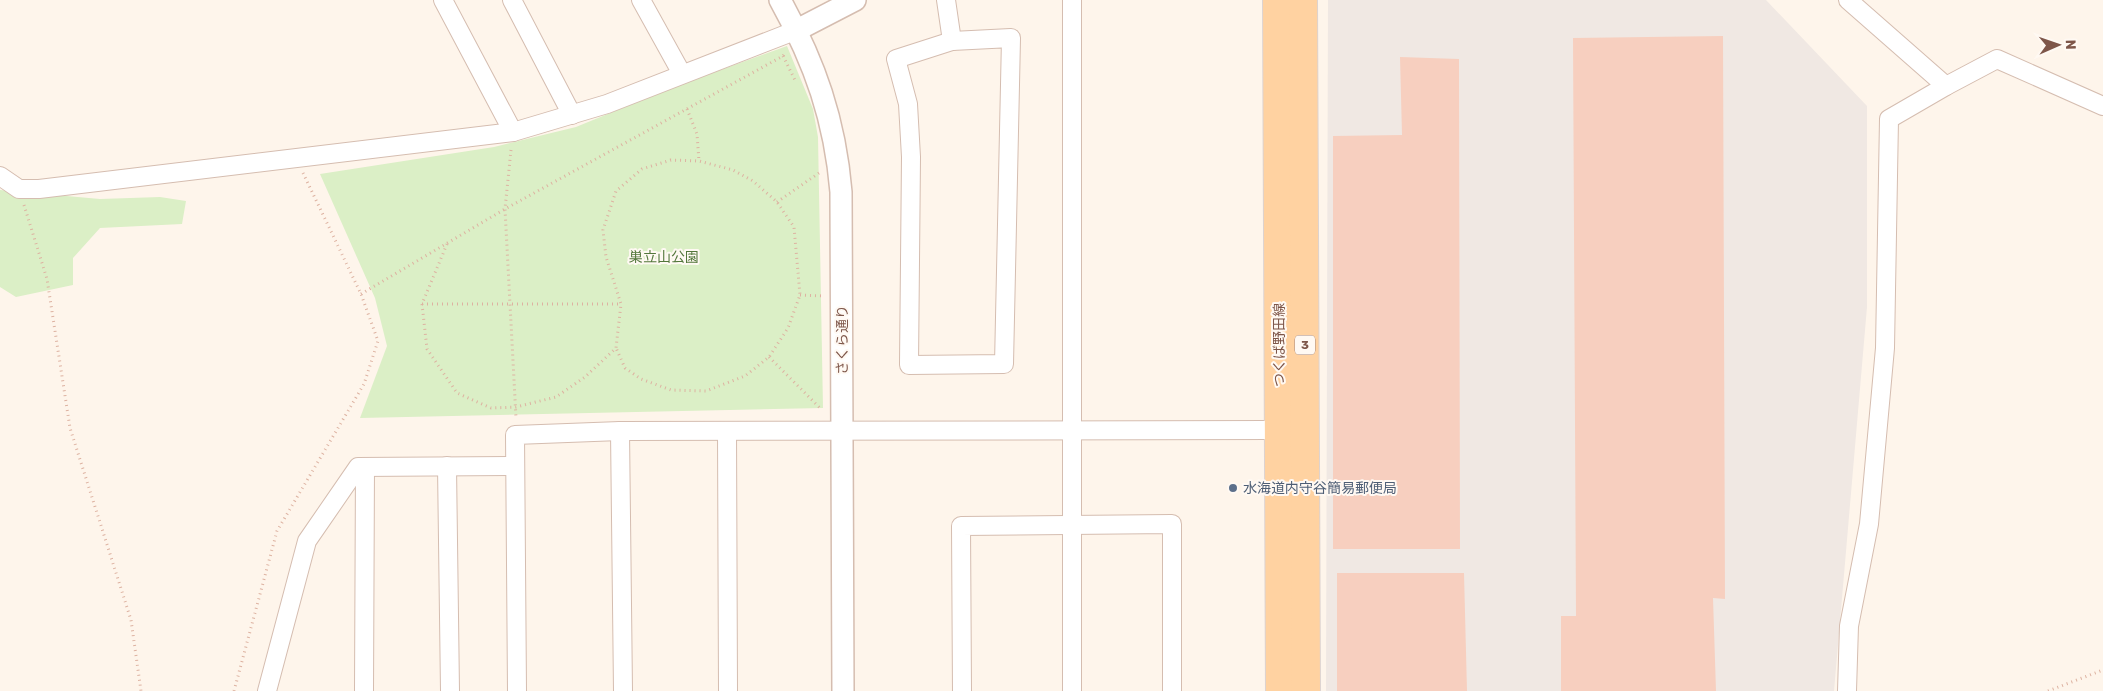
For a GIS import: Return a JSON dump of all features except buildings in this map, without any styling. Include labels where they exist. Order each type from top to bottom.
[{"type":"main road","name":"つくば野田線","points":[[1277,0],[1280,691]]},
{"type":"main road","name":"つくば野田線","points":[[1303,0],[1306,691]]},
{"type":"street","points":[[443,0],[513,132]]},
{"type":"street","points":[[512,0],[572,115]]},
{"type":"street","points":[[641,0],[682,74]]},
{"type":"street","name":"さくら通り","points":[[780,0],[797,30],[823,94],[838,160],[841,192],[844,691]]},
{"type":"street","points":[[0,176],[19,189],[39,189],[513,132],[607,104],[797,30],[855,0]]},
{"type":"street","points":[[946,0],[952,41]]},
{"type":"street","points":[[1072,0],[1072,691]]},
{"type":"street","points":[[1848,0],[1946,86]]},
{"type":"street","points":[[1011,38],[1004,364],[909,365],[911,157],[908,104],[896,59],[952,41],[1011,38]]},
{"type":"street","points":[[1847,691],[1849,626],[1869,524],[1885,348],[1889,119],[1997,59],[2103,106]]},
{"type":"street","points":[[516,691],[515,435],[620,431],[1279,430]]},
{"type":"street","points":[[620,431],[623,691]]},
{"type":"street","points":[[727,431],[728,691]]},
{"type":"street","points":[[447,466],[450,691]]},
{"type":"street","points":[[267,691],[307,541],[358,467],[515,466]]},
{"type":"street","points":[[364,691],[365,467]]},
{"type":"street","points":[[962,691],[961,526],[1072,524],[1172,524],[1172,691]]},
{"type":"path","points":[[362,294],[505,209],[783,56],[797,30]]},
{"type":"path","points":[[783,56],[796,82]]},
{"type":"path","points":[[687,109],[697,134],[699,161]]},
{"type":"path","points":[[513,132],[505,209],[516,407],[515,435]]},
{"type":"path","points":[[234,691],[278,531],[364,384],[378,341],[362,294],[296,159]]},
{"type":"path","points":[[672,160],[699,161],[733,170],[753,181],[777,202],[794,228],[800,295],[788,328],[769,357],[745,376],[706,391],[671,390],[641,379],[625,368],[616,348],[621,304],[606,258],[603,230],[616,191],[642,169],[672,160]]},
{"type":"path","points":[[777,202],[838,160]]},
{"type":"path","points":[[19,189],[47,279],[70,428],[131,620],[141,691]]},
{"type":"path","points":[[447,244],[422,304],[427,349],[457,393],[491,408],[516,407],[556,397],[585,377],[616,348]]},
{"type":"path","points":[[422,304],[621,304]]},
{"type":"path","points":[[769,357],[842,430]]},
{"type":"path","points":[[2048,691],[2103,670]]},
{"type":"shaded area","points":[[1328,0],[1766,0],[1867,106],[1867,307],[1834,691],[1326,691]]},
{"type":"green space","name":"巣立山公園","points":[[787,46],[813,109],[818,137],[823,408],[360,418],[387,346],[375,298],[320,174],[494,147],[576,127],[676,86]]},
{"type":"green space","points":[[0,190],[100,199],[160,197],[186,201],[182,224],[100,228],[73,258],[73,285],[16,297],[0,287]]},
{"type":"place","name":"水海道内守谷簡易郵便局","points":[[1233,488]]}]
